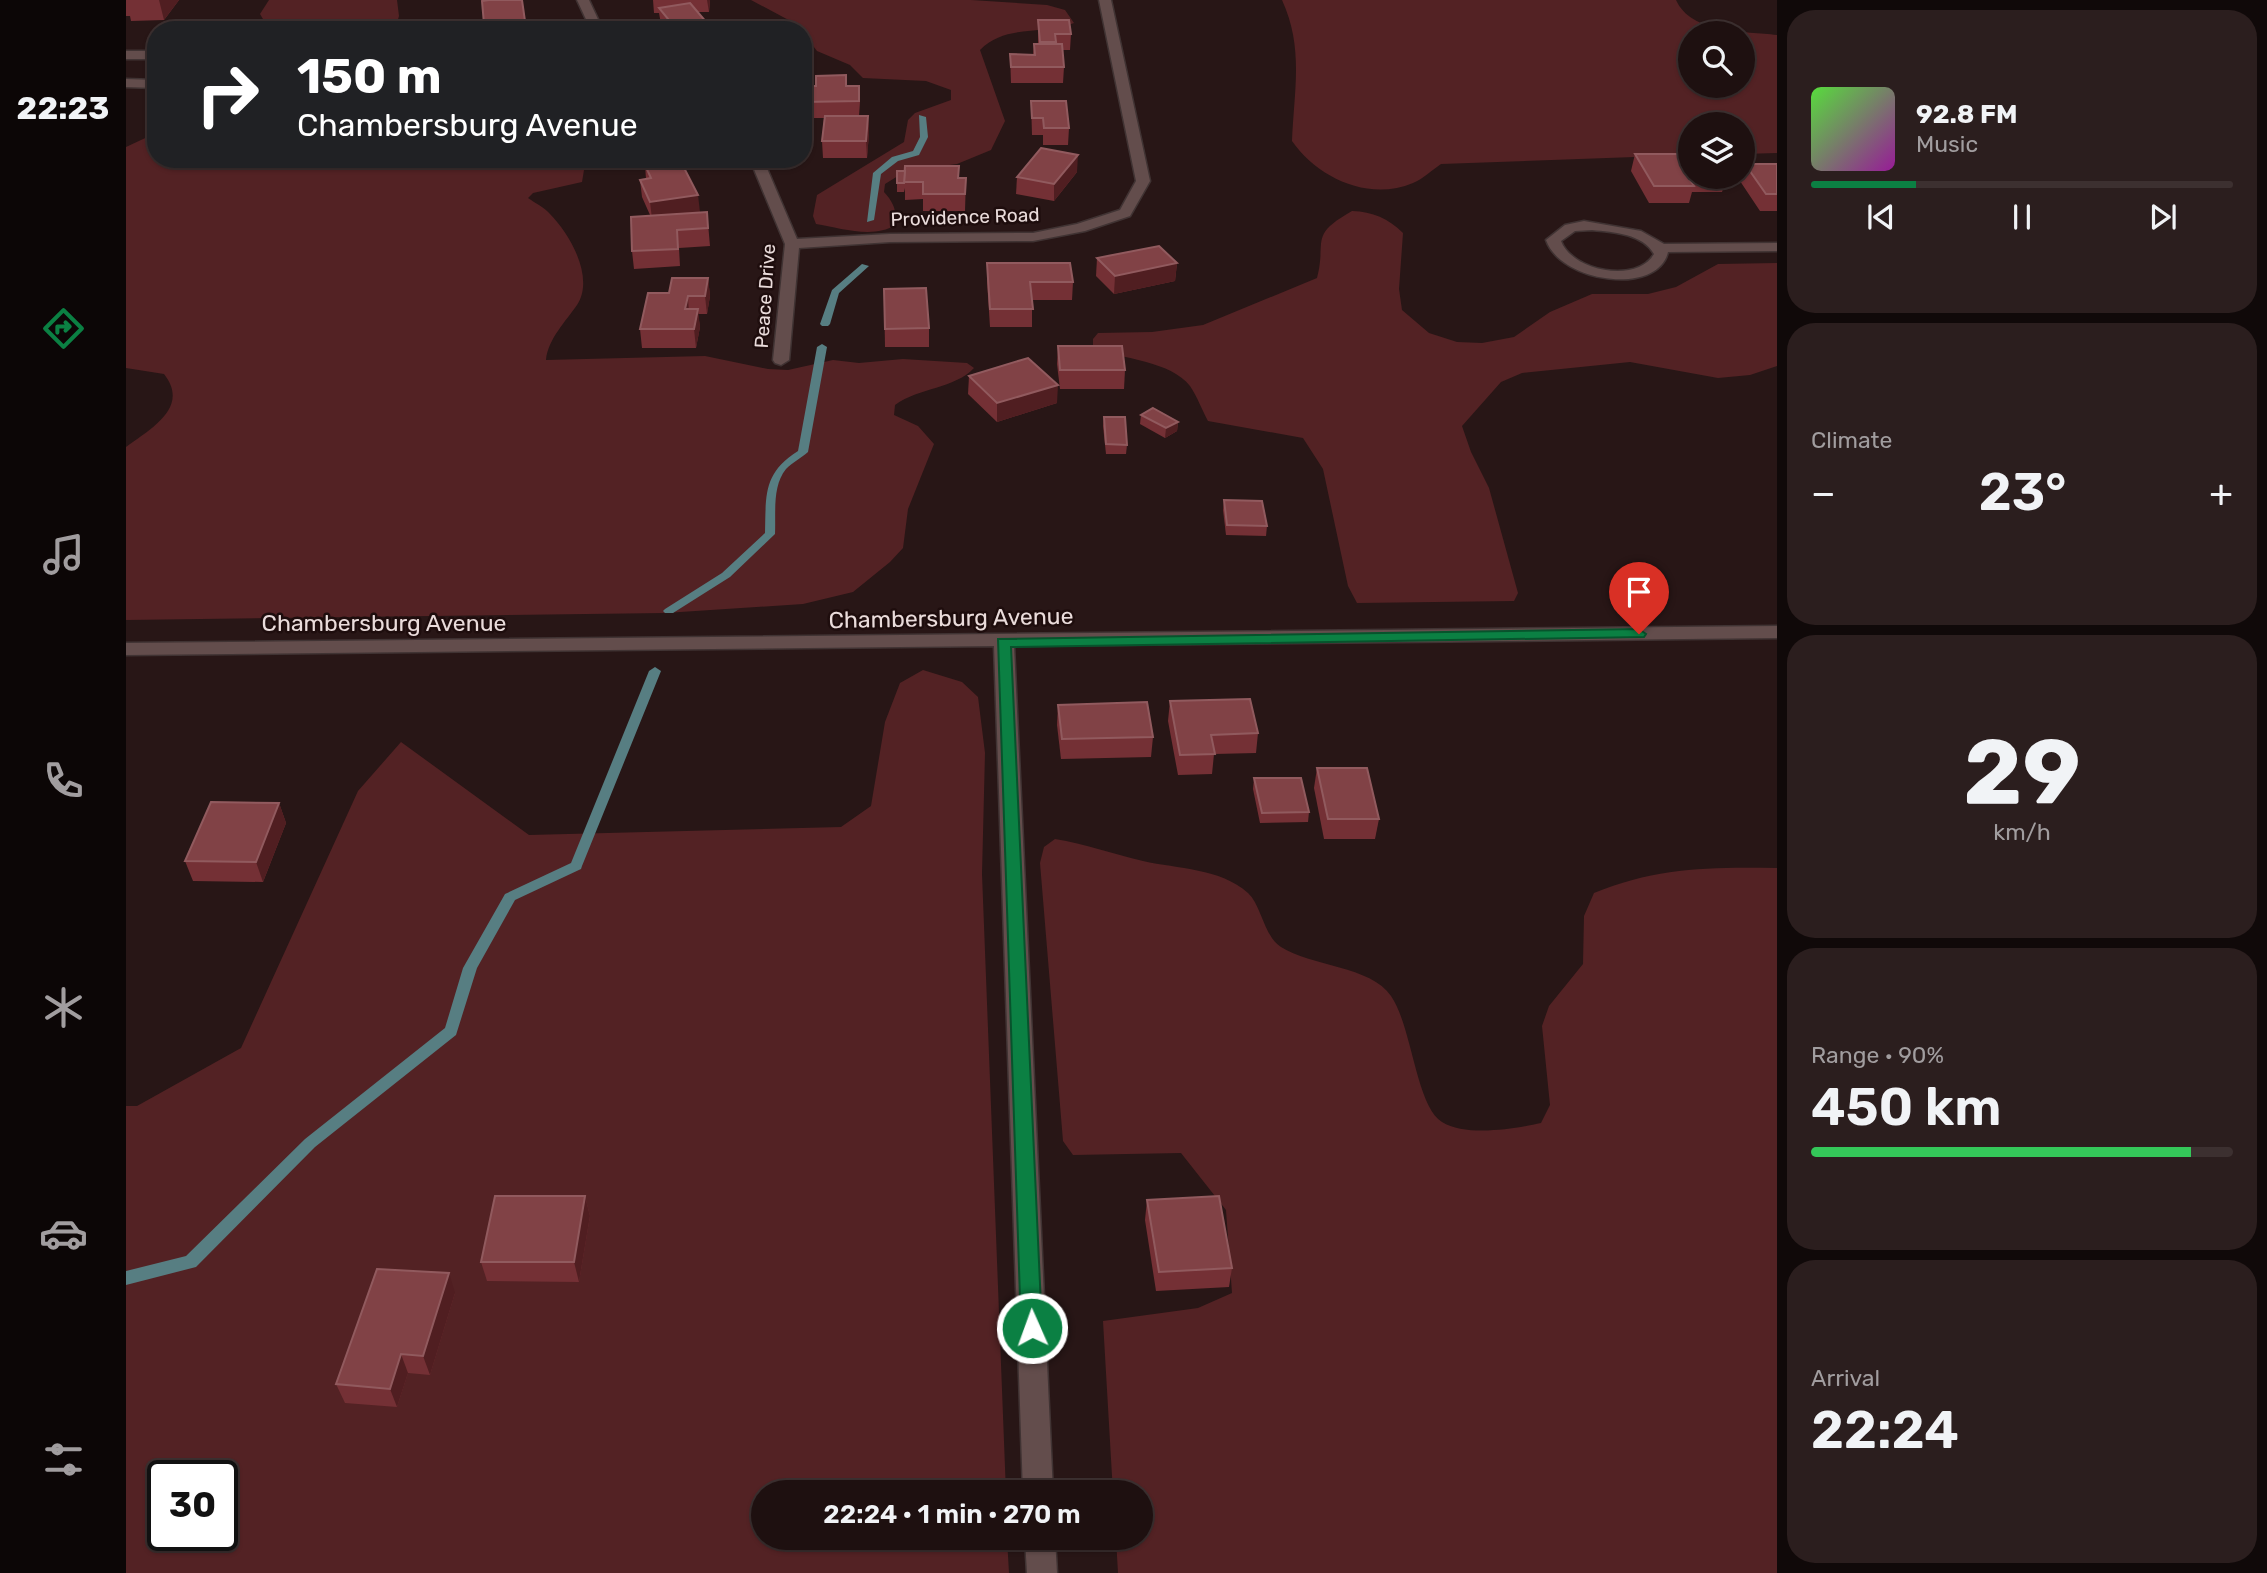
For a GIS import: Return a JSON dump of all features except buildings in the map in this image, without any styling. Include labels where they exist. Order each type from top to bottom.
[{"type":"street","points":[[583,0],[593,21]]},
{"type":"street","name":"Providence Road","points":[[792,244],[890,238],[1033,237],[1080,228],[1125,213],[1143,181],[1105,0]]},
{"type":"street","points":[[126,55],[147,55]]},
{"type":"street","points":[[126,83],[147,84]]},
{"type":"street","name":"Peace Drive","points":[[760,168],[792,244],[780,360]]},
{"type":"street","points":[[1658,248],[1660,256],[1657,263],[1649,269],[1611,274],[1571,263],[1560,256],[1554,248],[1553,240],[1570,228],[1602,225],[1636,232],[1658,248],[1777,247]]},
{"type":"street","name":"Chambersburg Avenue","points":[[126,649],[1777,632]]},
{"type":"street","points":[[1004,642],[1037,1480]]},
{"type":"street","points":[[1041,1550],[1042,1573]]},
{"type":"shaded area","points":[[269,0],[397,0],[399,16],[398,21],[270,21],[263,19],[260,14]]},
{"type":"shaded area","points":[[751,0],[971,0],[1047,5],[1065,10],[1074,23],[1001,36],[980,50],[1005,121],[991,150],[957,164],[906,171],[885,184],[884,192],[895,211],[895,225],[867,232],[816,224],[813,216],[817,195],[904,142],[908,120],[915,113],[951,100],[951,90],[926,81],[863,78],[850,65],[817,51],[812,45],[812,21],[790,21]]},
{"type":"shaded area","points":[[1282,0],[1676,0],[1683,11],[1698,21],[1678,21],[1678,98],[1755,98],[1755,33],[1777,35],[1777,153],[1755,154],[1755,112],[1678,112],[1678,155],[1441,164],[1417,181],[1396,188],[1362,188],[1329,175],[1303,154],[1292,141],[1296,69],[1293,35]]},
{"type":"shaded area","points":[[147,137],[147,168],[584,170],[582,182],[533,193],[528,198],[558,223],[572,244],[582,270],[582,294],[554,338],[546,360],[705,356],[768,369],[788,370],[833,360],[859,363],[903,359],[967,363],[974,368],[957,380],[895,405],[894,415],[918,426],[934,444],[908,509],[903,548],[853,592],[803,604],[665,613],[126,620],[126,447],[164,416],[173,397],[171,386],[164,374],[126,368],[126,147]]},
{"type":"shaded area","points":[[1352,211],[1380,217],[1403,233],[1399,289],[1402,310],[1429,333],[1457,342],[1482,343],[1514,337],[1550,312],[1592,294],[1648,294],[1676,287],[1718,264],[1777,263],[1777,366],[1750,375],[1718,378],[1630,362],[1522,373],[1501,382],[1462,426],[1471,452],[1489,488],[1518,593],[1514,601],[1357,603],[1348,586],[1323,469],[1303,438],[1208,421],[1193,390],[1171,371],[1093,348],[1093,339],[1098,333],[1152,332],[1203,325],[1317,278],[1324,233],[1338,219]]},
{"type":"shaded area","points":[[923,670],[962,682],[978,697],[985,753],[982,874],[1005,1480],[751,1480],[751,1550],[1008,1550],[1009,1573],[126,1573],[126,1106],[137,1106],[241,1048],[358,791],[401,742],[529,835],[841,827],[871,806],[885,722],[900,683]]},
{"type":"shaded area","points":[[1055,839],[1143,861],[1212,874],[1237,885],[1253,899],[1270,935],[1281,947],[1355,972],[1382,986],[1398,1009],[1420,1083],[1433,1113],[1452,1127],[1477,1130],[1541,1123],[1550,1105],[1542,1026],[1549,1006],[1583,964],[1584,916],[1594,893],[1617,884],[1662,873],[1777,868],[1777,1573],[1118,1573],[1117,1550],[1153,1550],[1153,1480],[1112,1480],[1103,1321],[1198,1308],[1232,1293],[1226,1210],[1181,1153],[1073,1155],[1063,1141],[1040,863],[1044,847]]},
{"type":"waterway","points":[[870,220],[877,173],[895,159],[916,153],[924,137],[922,117]]},
{"type":"waterway","points":[[825,324],[835,292],[865,266]]},
{"type":"waterway","points":[[669,611],[726,575],[770,534],[773,486],[782,468],[803,452],[822,347]]},
{"type":"waterway","points":[[126,1278],[191,1262],[310,1143],[451,1031],[470,968],[510,897],[576,866],[655,671]]},
{"type":"route","points":[[1032,1328],[1004,642],[1639,634]]}]
